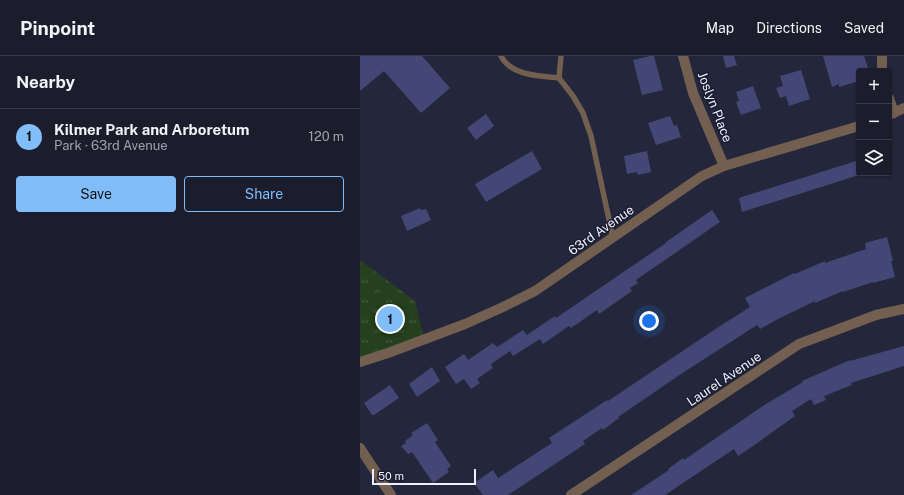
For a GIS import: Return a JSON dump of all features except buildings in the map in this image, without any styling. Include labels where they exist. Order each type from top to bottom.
[{"type":"street","name":"Joslyn Place","points":[[683,56],[694,93],[724,166]]},
{"type":"street","points":[[882,56],[882,68]]},
{"type":"street","points":[[892,114],[904,108]]},
{"type":"street","name":"63rd Avenue","points":[[360,362],[465,324],[535,291],[702,176],[724,166],[856,127]]},
{"type":"street","name":"Laurel Avenue","points":[[571,495],[800,344],[876,315],[904,309]]},
{"type":"street","points":[[360,448],[391,495]]},
{"type":"lane","points":[[501,56],[508,65],[519,71],[559,78],[573,96],[583,113],[591,136],[613,238]]},
{"type":"lane","points":[[559,78],[561,56]]},
{"type":"green space","points":[[360,260],[415,301],[424,338],[360,363]]},
{"type":"place","name":"Kilmer Park and Arboretum","points":[[390,319]]}]
